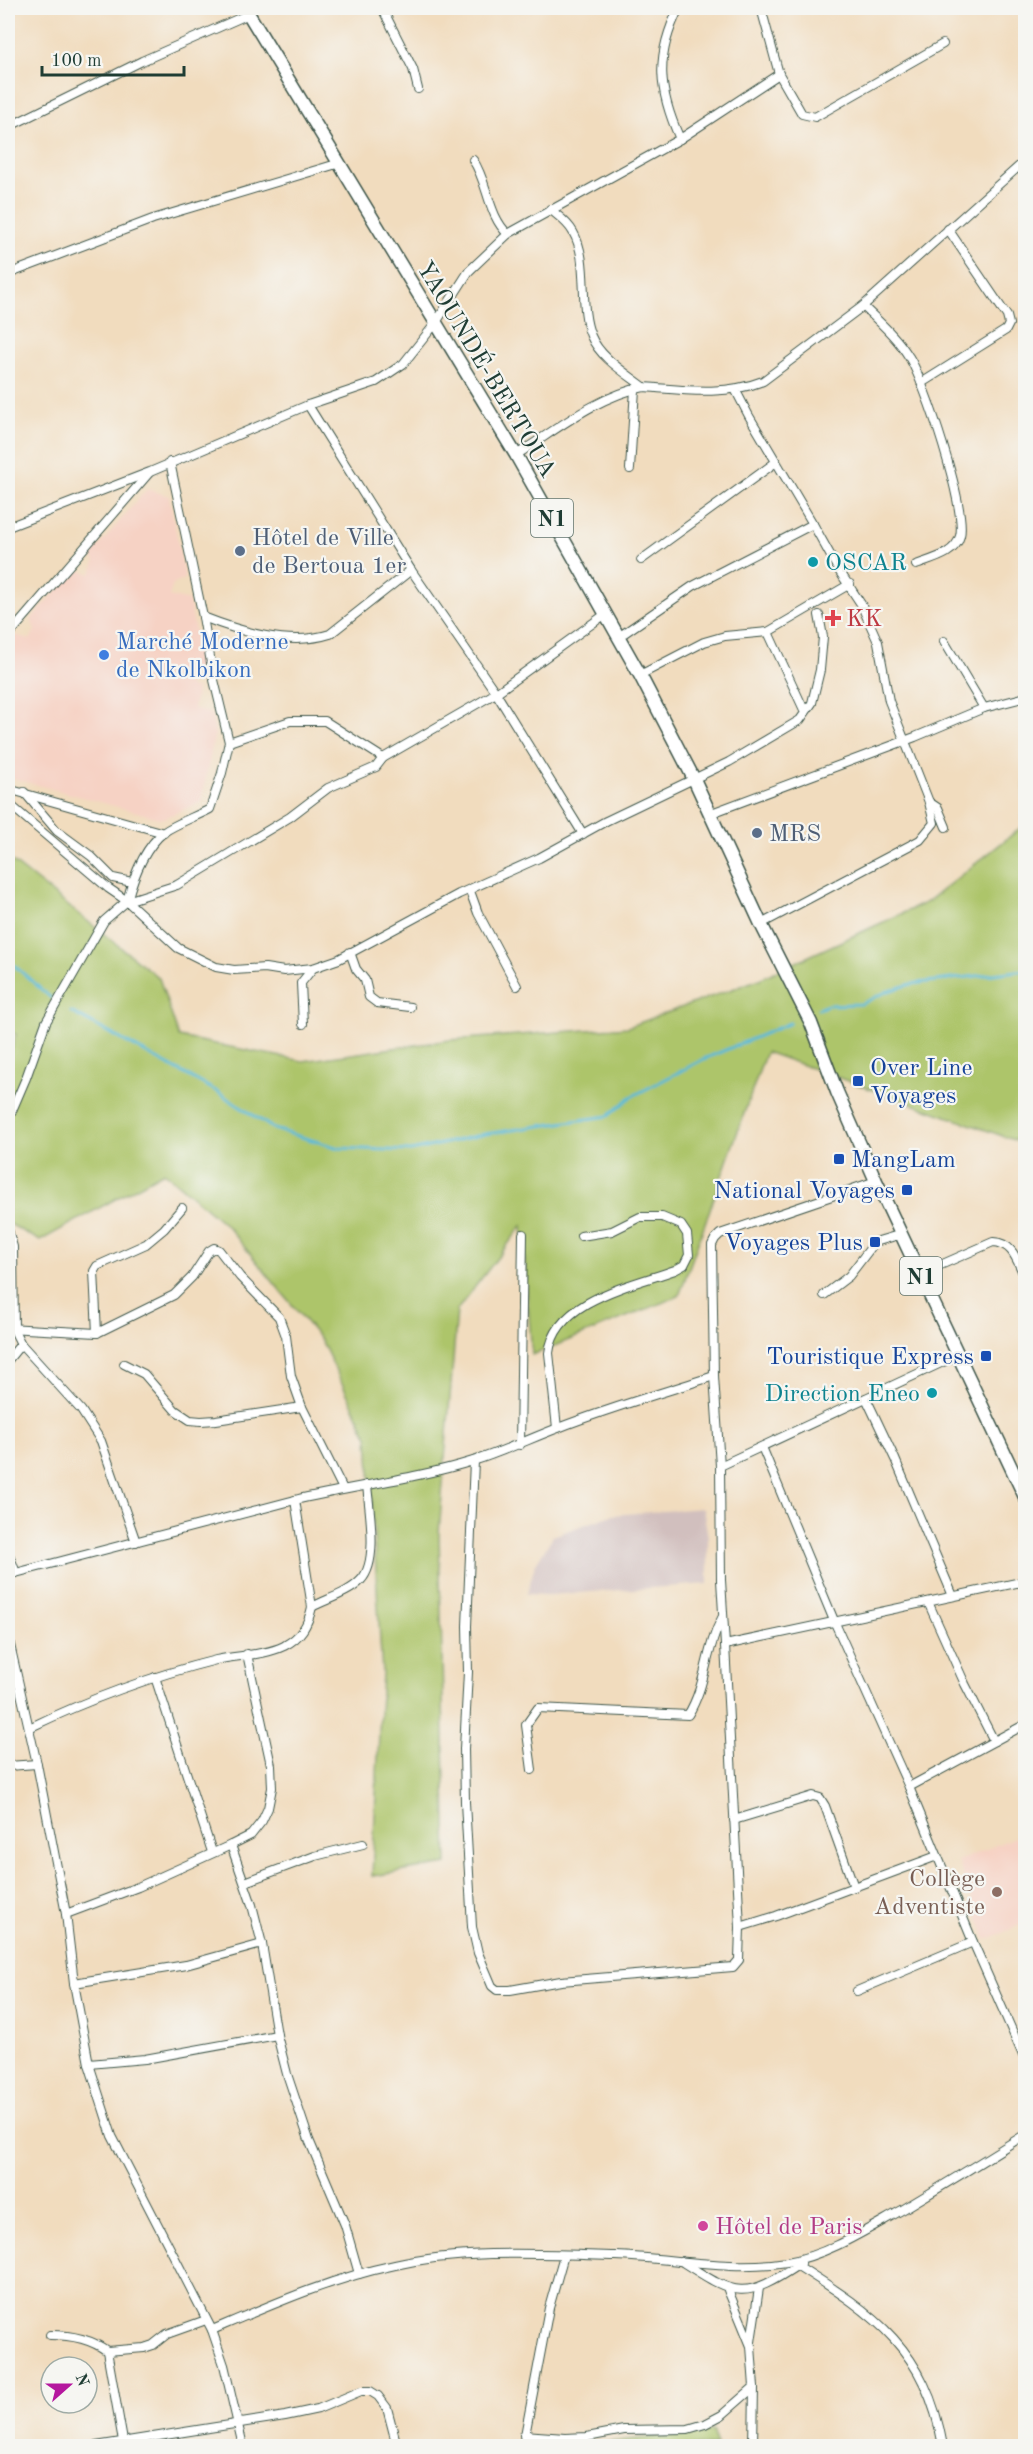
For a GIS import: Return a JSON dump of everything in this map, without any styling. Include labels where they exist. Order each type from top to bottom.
[{"type":"highway","name":"YAOUNDÉ-BERTOUA","points":[[247,11],[516,455],[620,636],[694,779],[761,924],[811,1023],[820,1050],[876,1181]]},
{"type":"highway","name":"N1","points":[[876,1181],[1026,1499]]},
{"type":"street","points":[[382,8],[413,69],[418,88]]},
{"type":"street","points":[[679,8],[668,29],[662,54],[662,84],[680,139]]},
{"type":"street","points":[[761,8],[779,74],[802,114],[815,117],[943,44]]},
{"type":"street","points":[[9,124],[247,11]]},
{"type":"street","points":[[8,527],[150,472],[308,405],[376,382],[402,364],[435,324],[469,271],[508,234],[680,139],[779,74]]},
{"type":"street","points":[[473,160],[501,227],[508,234]]},
{"type":"street","points":[[516,455],[610,396],[644,387],[704,391],[735,389],[763,381],[863,306],[1026,160]]},
{"type":"street","points":[[8,274],[153,219],[340,163]]},
{"type":"street","points":[[550,209],[573,232],[579,249],[590,335],[597,348],[644,387]]},
{"type":"street","points":[[923,382],[1006,330],[1009,324],[1008,316],[948,230]]},
{"type":"street","points":[[863,306],[896,338],[923,382],[955,488],[961,520],[960,537],[954,547],[945,554],[915,565]]},
{"type":"street","points":[[630,469],[635,389]]},
{"type":"street","points":[[735,389],[838,569],[861,604],[878,642],[889,701],[929,802],[934,823],[920,840],[761,924]]},
{"type":"street","points":[[308,405],[411,570],[496,693],[583,834]]},
{"type":"street","points":[[127,901],[132,882],[148,850],[164,833],[210,809],[229,742],[214,680],[170,462]]},
{"type":"street","points":[[641,560],[776,462]]},
{"type":"street","points":[[8,636],[150,472]]},
{"type":"street","points":[[620,636],[693,586],[813,524]]},
{"type":"street","points":[[203,617],[240,632],[317,638],[330,634],[411,570]]},
{"type":"street","points":[[640,675],[704,642],[725,636],[768,632],[850,584]]},
{"type":"street","points":[[8,1120],[46,1022],[104,921],[127,901],[177,885],[290,817],[328,788],[376,767],[382,758],[496,693],[607,612]]},
{"type":"street","points":[[8,803],[108,888],[127,901],[178,948],[216,967],[234,970],[265,968],[284,971],[314,968],[350,952],[459,894],[470,891],[729,762],[800,720],[812,703],[820,670],[823,637],[819,615]]},
{"type":"street","points":[[768,632],[805,712]]},
{"type":"street","points":[[944,641],[984,708]]},
{"type":"street","points":[[709,814],[904,741],[984,708],[1026,697]]},
{"type":"street","points":[[229,742],[290,721],[325,721],[382,758]]},
{"type":"street","points":[[8,789],[23,791],[164,833]]},
{"type":"street","points":[[23,791],[57,831],[91,856],[113,878],[132,882]]},
{"type":"street","points":[[929,802],[938,808],[946,827]]},
{"type":"street","points":[[470,891],[478,913],[517,986]]},
{"type":"street","points":[[350,952],[357,969],[365,980],[369,997],[377,1003],[410,1006]]},
{"type":"street","points":[[303,1024],[301,983],[314,968]]},
{"type":"street","points":[[474,1461],[467,1626],[465,1802],[472,1928],[478,1953],[492,1986],[502,1991],[561,1981],[733,1967],[739,1960],[740,1927],[723,1617],[720,1466],[714,1376],[712,1245],[720,1234],[876,1181]]},
{"type":"street","points":[[97,1333],[94,1271],[97,1266],[146,1244],[164,1229],[182,1208]]},
{"type":"street","points":[[557,1428],[549,1353],[550,1342],[569,1315],[595,1298],[675,1270],[684,1265],[689,1255],[687,1234],[681,1226],[662,1217],[640,1217],[612,1231],[581,1236]]},
{"type":"street","points":[[8,1230],[12,1239],[14,1256],[11,1329],[21,1344],[81,1410],[101,1441],[136,1542]]},
{"type":"street","points":[[520,1445],[523,1234]]},
{"type":"street","points":[[824,1295],[849,1276],[875,1242],[902,1234]]},
{"type":"street","points":[[920,1274],[993,1242],[1002,1242],[1011,1249],[1026,1279]]},
{"type":"street","points":[[11,1329],[97,1333],[174,1295],[192,1277],[209,1251],[214,1248],[219,1250],[240,1277],[279,1317],[286,1336],[291,1376],[302,1407],[343,1489]]},
{"type":"street","points":[[8,1360],[21,1344]]},
{"type":"street","points":[[720,1466],[958,1356]]},
{"type":"street","points":[[124,1364],[144,1374],[175,1410],[190,1420],[209,1421],[302,1407]]},
{"type":"street","points":[[8,1552],[12,1574],[295,1500],[427,1474],[474,1461],[520,1445],[557,1428],[714,1376]]},
{"type":"street","points":[[866,1398],[953,1596]]},
{"type":"street","points":[[762,1447],[835,1623],[909,1787],[1026,2062]]},
{"type":"street","points":[[312,1607],[350,1588],[361,1580],[368,1569],[371,1553],[367,1485]]},
{"type":"street","points":[[29,1728],[69,1708],[155,1677],[282,1646],[299,1636],[309,1622],[312,1607],[295,1500]]},
{"type":"street","points":[[725,1646],[1026,1581]]},
{"type":"street","points":[[928,1602],[994,1741]]},
{"type":"street","points":[[532,1770],[526,1725],[538,1708],[688,1715],[698,1698],[713,1636],[723,1617]]},
{"type":"street","points":[[8,1636],[37,1764],[66,1914],[74,1983],[89,2064],[112,2136],[212,2330],[224,2365],[243,2446]]},
{"type":"street","points":[[66,1914],[138,1887],[231,1845],[251,1835],[262,1821],[268,1808],[272,1788],[271,1765],[247,1654]]},
{"type":"street","points":[[155,1677],[212,1852]]},
{"type":"street","points":[[909,1787],[1026,1724]]},
{"type":"street","points":[[8,1766],[37,1764]]},
{"type":"street","points":[[734,1820],[813,1796],[820,1798],[825,1806],[854,1887]]},
{"type":"street","points":[[245,1882],[315,1856],[363,1844]]},
{"type":"street","points":[[231,1845],[245,1882],[262,1944],[277,2035],[309,2140],[345,2225],[358,2274]]},
{"type":"street","points":[[740,1927],[937,1856]]},
{"type":"street","points":[[857,1991],[973,1942]]},
{"type":"street","points":[[74,1983],[186,1965],[262,1944]]},
{"type":"street","points":[[89,2064],[145,2059],[277,2035]]},
{"type":"street","points":[[680,2261],[728,2290],[745,2291],[759,2288],[812,2256],[868,2230],[1026,2134]]},
{"type":"street","points":[[212,2330],[358,2274],[442,2257],[487,2254],[646,2257],[754,2265],[787,2262],[812,2256]]},
{"type":"street","points":[[523,2446],[549,2308],[564,2255]]},
{"type":"street","points":[[798,2266],[852,2301],[900,2343],[921,2374],[937,2416],[942,2446]]},
{"type":"street","points":[[753,2446],[754,2387],[751,2346],[759,2288]]},
{"type":"street","points":[[728,2290],[751,2346]]},
{"type":"street","points":[[50,2335],[70,2336],[92,2342],[107,2351],[144,2348],[153,2345],[167,2334],[206,2320]]},
{"type":"street","points":[[107,2351],[123,2441]]},
{"type":"street","points":[[524,2435],[565,2438],[586,2437],[624,2430],[688,2428],[705,2424],[722,2415],[754,2387]]},
{"type":"street","points":[[96,2446],[318,2409],[361,2391],[370,2391],[378,2396],[387,2408],[397,2446]]},
{"type":"shaded area","name":"Marché Moderne de Nkolbikon","points":[[147,489],[169,496],[185,578],[173,585],[169,596],[189,601],[202,665],[189,675],[188,686],[197,689],[193,708],[211,714],[215,733],[201,802],[162,819],[8,777],[8,646],[16,635],[30,640],[35,630],[31,619],[76,569],[91,574],[95,562],[91,555]]},
{"type":"shaded area","points":[[703,1508],[708,1537],[708,1584],[548,1595],[527,1594],[535,1565],[553,1536],[612,1515]]},
{"type":"shaded area","name":"Collège Adventiste","points":[[1025,1833],[1025,1923],[986,1940],[958,1861]]},
{"type":"green space","points":[[1025,781],[1025,1144],[766,1052],[679,1296],[532,1355],[522,1226],[457,1310],[439,1533],[447,1864],[372,1876],[382,1673],[368,1437],[321,1340],[228,1227],[164,1172],[40,1241],[8,1223],[8,1061],[16,1034],[8,1032],[8,858],[159,978],[179,1037],[303,1061],[450,1040],[628,1027],[757,980],[927,902],[1023,826]]},
{"type":"green space","points":[[714,2430],[716,2446],[583,2446],[584,2445]]},
{"type":"waterway","points":[[8,960],[51,998]]},
{"type":"waterway","points":[[818,1009],[828,1005],[861,1004],[888,991],[911,984],[1026,970]]},
{"type":"waterway","points":[[71,1012],[216,1091],[274,1129],[339,1148],[411,1151],[485,1134],[608,1116],[631,1097],[704,1059],[790,1023]]},
{"type":"place","name":"Hôtel de Ville de Bertoua 1er","points":[[240,551]]},
{"type":"place","name":"OSCAR","points":[[813,562]]},
{"type":"place","name":"KK","points":[[833,618]]},
{"type":"place","name":"Marché Moderne de Nkolbikon","points":[[104,655]]},
{"type":"place","name":"MRS","points":[[757,833]]},
{"type":"place","name":"Over Line Voyages","points":[[858,1081]]},
{"type":"place","name":"MangLam","points":[[839,1159]]},
{"type":"place","name":"National Voyages","points":[[907,1190]]},
{"type":"place","name":"Voyages Plus","points":[[875,1242]]},
{"type":"place","name":"Touristique Express","points":[[986,1356]]},
{"type":"place","name":"Direction Eneo","points":[[932,1393]]},
{"type":"place","name":"Collège Adventiste","points":[[997,1892]]},
{"type":"place","name":"Hôtel de Paris","points":[[703,2226]]}]
